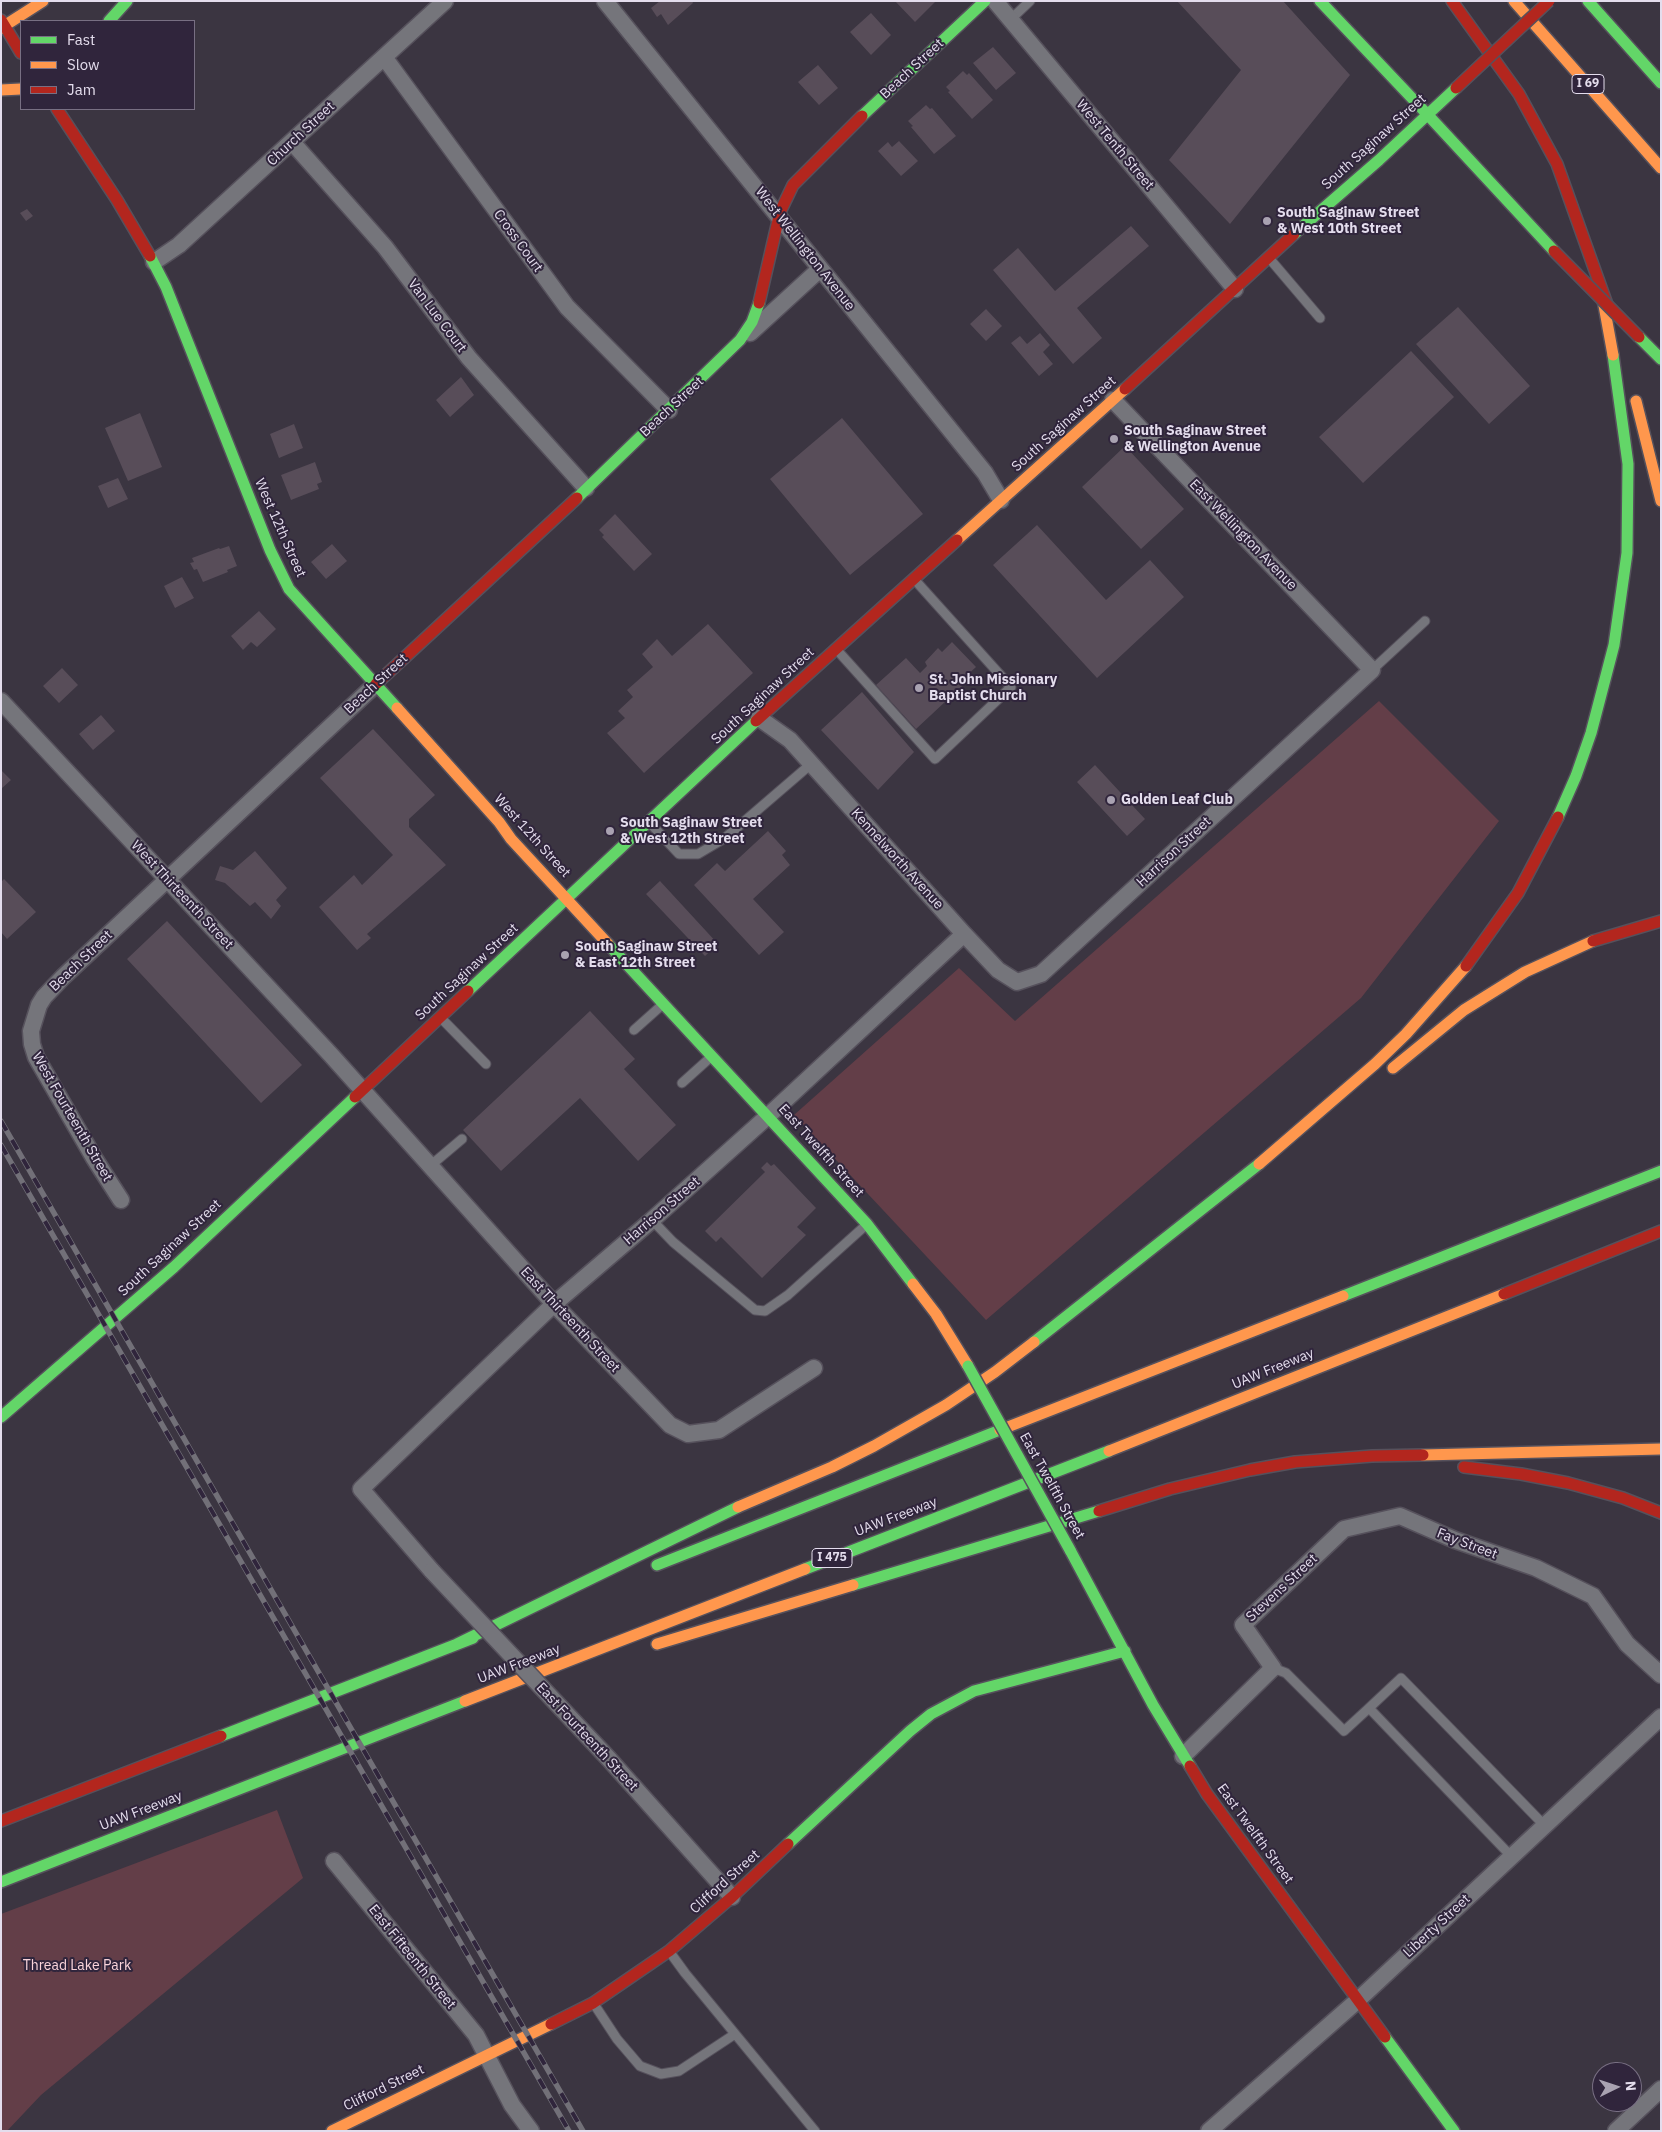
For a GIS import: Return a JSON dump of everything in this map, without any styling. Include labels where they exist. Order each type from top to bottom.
[{"type":"main road","points":[[20,52],[2,25],[43,1]]},
{"type":"main road","points":[[110,20],[127,1]]},
{"type":"main road","name":"Beach Street","points":[[376,684],[735,346],[748,329],[762,297],[779,217],[788,192],[801,174],[985,1]]},
{"type":"main road","points":[[1320,1],[1554,251],[1661,359]]},
{"type":"main road","points":[[1452,1],[1496,60],[1539,129],[1557,164],[1600,283],[1628,370]]},
{"type":"main road","name":"I 69","points":[[1514,1],[1577,70],[1661,168]]},
{"type":"main road","name":"South Saginaw Street","points":[[1,1417],[174,1267],[759,718],[1379,160],[1549,1]]},
{"type":"main road","points":[[1588,1],[1661,83]]},
{"type":"main road","points":[[1,90],[20,89]]},
{"type":"main road","name":"West 12th Street","points":[[58,110],[117,200],[154,262],[166,287],[270,550],[284,580],[314,619],[376,684],[499,822],[511,839],[568,898]]},
{"type":"main road","points":[[76,136],[77,117]]},
{"type":"main road","points":[[456,1644],[758,1498],[874,1446],[946,1405],[1051,1329],[1235,1184],[1406,1034],[1465,968],[1518,893],[1558,817],[1576,776],[1591,733],[1612,654],[1621,601],[1626,553],[1628,464],[1624,422],[1610,332],[1600,283]]},
{"type":"main road","points":[[1632,388],[1661,501]]},
{"type":"main road","name":"East Twelfth Street","points":[[568,898],[867,1224],[936,1314],[968,1366],[1125,1651],[1207,1794],[1268,1880],[1454,2131]]},
{"type":"main road","points":[[1380,1078],[1464,1010],[1524,972],[1591,942],[1661,921]]},
{"type":"main road","points":[[1235,1184],[1343,1107]]},
{"type":"main road","points":[[644,1570],[1661,1171]]},
{"type":"main road","name":"UAW Freeway","points":[[1,1882],[1117,1448],[1661,1232]]},
{"type":"main road","points":[[644,1648],[1170,1489],[1250,1470],[1295,1462],[1391,1455],[1661,1449]]},
{"type":"main road","points":[[1295,1462],[1400,1463],[1494,1470],[1568,1483],[1623,1498],[1661,1513]]},
{"type":"main road","points":[[1,1821],[599,1588]]},
{"type":"main road","name":"Clifford Street","points":[[332,2131],[593,2002],[669,1951],[732,1897],[910,1731],[931,1714],[974,1691],[1125,1651]]},
{"type":"main road","points":[[455,1705],[607,1659]]},
{"type":"street","name":"Church Street","points":[[154,262],[179,245],[445,1]]},
{"type":"street","name":"West Wellington Avenue","points":[[604,1],[985,473],[1001,500]]},
{"type":"street","name":"West Tenth Street","points":[[995,1],[1235,289]]},
{"type":"street","name":"Cross Court","points":[[384,57],[567,307],[669,410]]},
{"type":"street","name":"Van Lue Court","points":[[292,142],[385,247],[469,358],[586,488]]},
{"type":"street","name":"Beach Street","points":[[735,346],[820,269]]},
{"type":"street","name":"East Wellington Avenue","points":[[1114,400],[1372,670]]},
{"type":"street","name":"Harrison Street","points":[[1042,974],[1372,670]]},
{"type":"street","name":"Beach Street","points":[[31,1031],[35,1015],[44,997],[376,684]]},
{"type":"street","name":"West Thirteenth Street","points":[[1,701],[362,1090]]},
{"type":"street","name":"Kennelworth Avenue","points":[[759,718],[790,740],[998,970],[1016,982],[1042,974]]},
{"type":"street","name":"Harrison Street","points":[[361,1489],[554,1304],[652,1220],[768,1116],[964,934]]},
{"type":"street","name":"West Fourteenth Street","points":[[31,1031],[36,1057],[94,1158],[122,1200]]},
{"type":"street","name":"East Thirteenth Street","points":[[362,1090],[554,1304],[670,1425],[688,1434],[719,1430],[814,1368]]},
{"type":"street","name":"East Fourteenth Street","points":[[361,1489],[432,1571],[609,1759],[732,1897]]},
{"type":"street","name":"Fay Street","points":[[1400,1516],[1455,1540],[1536,1568],[1593,1596],[1627,1644],[1661,1675]]},
{"type":"street","name":"Stevens Street","points":[[1273,1668],[1243,1625],[1344,1529],[1400,1516]]},
{"type":"street","points":[[1184,1756],[1273,1668]]},
{"type":"street","name":"Liberty Street","points":[[1209,2131],[1358,2000],[1661,1717]]},
{"type":"street","name":"East Fifteenth Street","points":[[334,1861],[476,2035],[512,2105],[531,2131]]},
{"type":"street","points":[[1616,2131],[1661,2089]]},
{"type":"lane","points":[[1010,20],[1030,1]]},
{"type":"lane","points":[[1268,258],[1320,318]]},
{"type":"lane","points":[[836,649],[935,759],[1012,687],[914,579]]},
{"type":"lane","points":[[1372,670],[1425,621]]},
{"type":"lane","points":[[649,822],[679,854],[698,854],[725,838],[811,764]]},
{"type":"lane","points":[[634,1030],[663,1003]]},
{"type":"lane","points":[[440,1017],[486,1064]]},
{"type":"lane","points":[[682,1083],[712,1056]]},
{"type":"lane","points":[[430,1166],[462,1138]]},
{"type":"lane","points":[[652,1220],[674,1242],[755,1310],[765,1311],[788,1295],[867,1224]]},
{"type":"lane","points":[[1273,1668],[1286,1673],[1344,1731],[1401,1678],[1544,1825]]},
{"type":"lane","points":[[1369,1708],[1511,1856]]},
{"type":"lane","points":[[669,1951],[815,2131]]},
{"type":"lane","points":[[593,2002],[617,2039],[640,2066],[661,2074],[678,2071],[735,2034]]},
{"type":"green space","points":[[1379,701],[1499,821],[1361,998],[986,1320],[794,1115],[959,968],[1015,1021]]},
{"type":"green space","name":"Thread Lake Park","points":[[277,1810],[303,1878],[41,2095],[7,2131],[1,2131],[1,1914]]},
{"type":"building","points":[[660,1],[692,1],[693,3],[668,25],[661,14],[657,17],[651,8]]},
{"type":"building","points":[[895,1],[936,1],[915,22]]},
{"type":"building","points":[[1177,1],[1283,1],[1350,75],[1230,224],[1169,160],[1241,70]]},
{"type":"building","points":[[871,13],[891,35],[871,55],[850,32]]},
{"type":"building","points":[[993,47],[1016,73],[996,90],[973,63]]},
{"type":"building","points":[[818,65],[838,88],[819,105],[798,82]]},
{"type":"building","points":[[963,71],[967,75],[969,73],[993,100],[972,119],[948,92],[950,91],[946,87]]},
{"type":"building","points":[[926,105],[930,109],[932,108],[956,136],[934,154],[908,121]]},
{"type":"building","points":[[899,141],[918,161],[901,176],[878,151],[888,142],[892,147]]},
{"type":"building","points":[[27,209],[33,216],[26,221],[20,213]]},
{"type":"building","points":[[1131,226],[1149,246],[1077,308],[1102,338],[1073,364],[993,270],[1018,248],[1055,291]]},
{"type":"building","points":[[1458,307],[1530,386],[1489,424],[1416,344]]},
{"type":"building","points":[[986,309],[1002,326],[986,341],[970,324]]},
{"type":"building","points":[[1040,333],[1050,345],[1043,352],[1053,364],[1039,376],[1011,343],[1020,336],[1027,344]]},
{"type":"building","points":[[1411,351],[1454,397],[1363,483],[1319,437]]},
{"type":"building","points":[[461,377],[474,395],[450,417],[436,400]]},
{"type":"building","points":[[140,413],[162,467],[128,481],[105,428]]},
{"type":"building","points":[[842,418],[923,514],[850,575],[770,479]]},
{"type":"building","points":[[294,424],[303,448],[279,458],[270,434]]},
{"type":"building","points":[[1125,446],[1184,509],[1141,549],[1082,487]]},
{"type":"building","points":[[315,462],[322,482],[317,484],[319,489],[291,500],[281,475]]},
{"type":"building","points":[[118,478],[128,499],[108,508],[98,486]]},
{"type":"building","points":[[615,514],[652,554],[634,571],[602,537],[604,535],[599,530]]},
{"type":"building","points":[[1037,525],[1106,600],[1150,560],[1184,597],[1097,678],[993,565]]},
{"type":"building","points":[[332,544],[347,561],[326,579],[311,562]]},
{"type":"building","points":[[229,546],[237,566],[227,570],[228,572],[203,582],[197,569],[194,570],[190,563],[194,562],[192,558]]},
{"type":"building","points":[[182,577],[194,598],[175,608],[164,586]]},
{"type":"building","points":[[259,611],[276,629],[257,647],[251,642],[243,650],[231,636]]},
{"type":"building","points":[[708,624],[753,673],[644,773],[607,733],[625,718],[618,711],[633,697],[627,690],[653,667],[642,654],[657,639],[672,656]]},
{"type":"building","name":"St. John Missionary Baptist Church","points":[[952,642],[976,667],[964,678],[967,681],[954,694],[950,690],[943,697],[946,701],[916,729],[876,685],[906,658],[920,673],[927,666],[925,662],[938,648],[942,652]]},
{"type":"building","points":[[62,668],[78,685],[59,703],[43,686]]},
{"type":"building","points":[[862,692],[914,752],[878,790],[821,730]]},
{"type":"building","points":[[101,715],[115,731],[93,750],[79,734]]},
{"type":"building","points":[[373,729],[435,795],[409,819],[409,827],[446,865],[367,934],[371,938],[357,950],[319,907],[354,875],[362,885],[393,855],[320,778]]},
{"type":"building","name":"Golden Leaf Club","points":[[1095,765],[1145,819],[1127,836],[1077,782]]},
{"type":"building","points":[[1,770],[11,780],[1,789]]},
{"type":"building","points":[[768,831],[786,851],[782,855],[790,865],[753,899],[784,932],[759,955],[694,885],[717,863],[725,871]]},
{"type":"building","points":[[255,851],[287,888],[276,900],[281,906],[271,919],[255,902],[250,906],[225,883],[215,880],[220,866],[233,870]]},
{"type":"building","points":[[4,879],[36,912],[7,939],[1,932],[1,882]]},
{"type":"building","points":[[660,881],[718,944],[705,956],[646,894]]},
{"type":"building","points":[[167,921],[302,1065],[261,1103],[127,959]]},
{"type":"building","points":[[590,1011],[635,1059],[624,1069],[676,1125],[638,1161],[580,1098],[501,1171],[463,1130]]},
{"type":"building","points":[[767,1162],[771,1166],[774,1164],[816,1208],[797,1227],[806,1235],[762,1278],[721,1237],[716,1242],[705,1231],[765,1172],[761,1168]]},
{"type":"railway","points":[[1,1121],[583,2131]]},
{"type":"railway","points":[[1,1145],[569,2131]]},
{"type":"traffic: fast","points":[[110,20],[127,1]]},
{"type":"traffic: fast","points":[[862,116],[985,1]]},
{"type":"traffic: fast","points":[[1320,1],[1427,114]]},
{"type":"traffic: fast","points":[[1588,1],[1661,83]]},
{"type":"traffic: fast","points":[[1294,234],[1379,160],[1456,88]]},
{"type":"traffic: fast","points":[[1427,114],[1554,251]]},
{"type":"traffic: fast","points":[[150,256],[166,287],[270,550],[289,589],[397,708]]},
{"type":"traffic: fast","points":[[577,498],[740,340],[752,322],[759,303]]},
{"type":"traffic: fast","points":[[1639,337],[1661,359]]},
{"type":"traffic: fast","points":[[1558,817],[1576,776],[1591,733],[1614,645],[1627,553],[1628,464],[1613,355]]},
{"type":"traffic: fast","points":[[468,991],[756,721]]},
{"type":"traffic: fast","points":[[608,944],[867,1224],[913,1284]]},
{"type":"traffic: fast","points":[[1,1417],[174,1267],[355,1097]]},
{"type":"traffic: fast","points":[[1034,1342],[1259,1164]]},
{"type":"traffic: fast","points":[[1343,1296],[1661,1171]]},
{"type":"traffic: fast","points":[[968,1366],[1070,1550]]},
{"type":"traffic: fast","points":[[657,1565],[1000,1430]]},
{"type":"traffic: fast","points":[[805,1569],[1109,1451]]},
{"type":"traffic: fast","points":[[457,1644],[738,1507]]},
{"type":"traffic: fast","points":[[853,1585],[1099,1511]]},
{"type":"traffic: fast","points":[[1070,1550],[1153,1705],[1190,1766]]},
{"type":"traffic: fast","points":[[221,1736],[473,1638]]},
{"type":"traffic: fast","points":[[788,1844],[910,1731],[931,1714],[974,1691],[1125,1651]]},
{"type":"traffic: fast","points":[[1,1882],[465,1701]]},
{"type":"traffic: fast","points":[[1385,2037],[1454,2131]]},
{"type":"traffic: slow","points":[[1,28],[43,1]]},
{"type":"traffic: slow","points":[[1514,1],[1661,168]]},
{"type":"traffic: slow","points":[[1,90],[20,89]]},
{"type":"traffic: slow","points":[[1601,289],[1613,355]]},
{"type":"traffic: slow","points":[[957,540],[1125,389]]},
{"type":"traffic: slow","points":[[1636,401],[1661,501]]},
{"type":"traffic: slow","points":[[397,708],[499,822],[511,839],[608,944]]},
{"type":"traffic: slow","points":[[1393,1068],[1464,1010],[1525,972],[1593,941]]},
{"type":"traffic: slow","points":[[1259,1164],[1375,1064],[1406,1034],[1466,966]]},
{"type":"traffic: slow","points":[[913,1284],[936,1314],[968,1366]]},
{"type":"traffic: slow","points":[[1109,1451],[1504,1294]]},
{"type":"traffic: slow","points":[[1000,1430],[1343,1296]]},
{"type":"traffic: slow","points":[[738,1507],[832,1467],[874,1446],[946,1405],[995,1372],[1034,1342]]},
{"type":"traffic: slow","points":[[1423,1455],[1661,1449]]},
{"type":"traffic: slow","points":[[465,1701],[805,1569]]},
{"type":"traffic: slow","points":[[657,1644],[853,1585]]},
{"type":"traffic: slow","points":[[332,2131],[551,2024]]},
{"type":"traffic: jam","points":[[1452,1],[1519,94],[1557,164],[1608,307]]},
{"type":"traffic: jam","points":[[1456,88],[1549,1]]},
{"type":"traffic: jam","points":[[1,20],[20,51]]},
{"type":"traffic: jam","points":[[58,110],[117,200],[150,256]]},
{"type":"traffic: jam","points":[[759,303],[780,212],[793,185],[862,116]]},
{"type":"traffic: jam","points":[[1125,389],[1294,234]]},
{"type":"traffic: jam","points":[[1554,251],[1639,337]]},
{"type":"traffic: jam","points":[[376,684],[577,498]]},
{"type":"traffic: jam","points":[[756,721],[957,540]]},
{"type":"traffic: jam","points":[[1466,966],[1518,893],[1558,817]]},
{"type":"traffic: jam","points":[[1593,941],[1661,921]]},
{"type":"traffic: jam","points":[[355,1097],[468,991]]},
{"type":"traffic: jam","points":[[1504,1294],[1661,1231]]},
{"type":"traffic: jam","points":[[1099,1511],[1170,1489],[1250,1470],[1295,1462],[1372,1456],[1423,1455]]},
{"type":"traffic: jam","points":[[1464,1467],[1521,1474],[1568,1483],[1623,1498],[1661,1513]]},
{"type":"traffic: jam","points":[[1,1821],[221,1736]]},
{"type":"traffic: jam","points":[[1190,1766],[1207,1794],[1385,2037]]},
{"type":"traffic: jam","points":[[551,2024],[593,2003],[669,1951],[732,1897],[788,1844]]},
{"type":"place","name":"South Saginaw Street & West 10th Street","points":[[1267,221]]},
{"type":"place","name":"South Saginaw Street & Wellington Avenue","points":[[1114,439]]},
{"type":"place","name":"St. John Missionary Baptist Church","points":[[919,688]]},
{"type":"place","name":"Golden Leaf Club","points":[[1111,800]]},
{"type":"place","name":"South Saginaw Street & West 12th Street","points":[[610,831]]},
{"type":"place","name":"South Saginaw Street & East 12th Street","points":[[565,955]]}]
